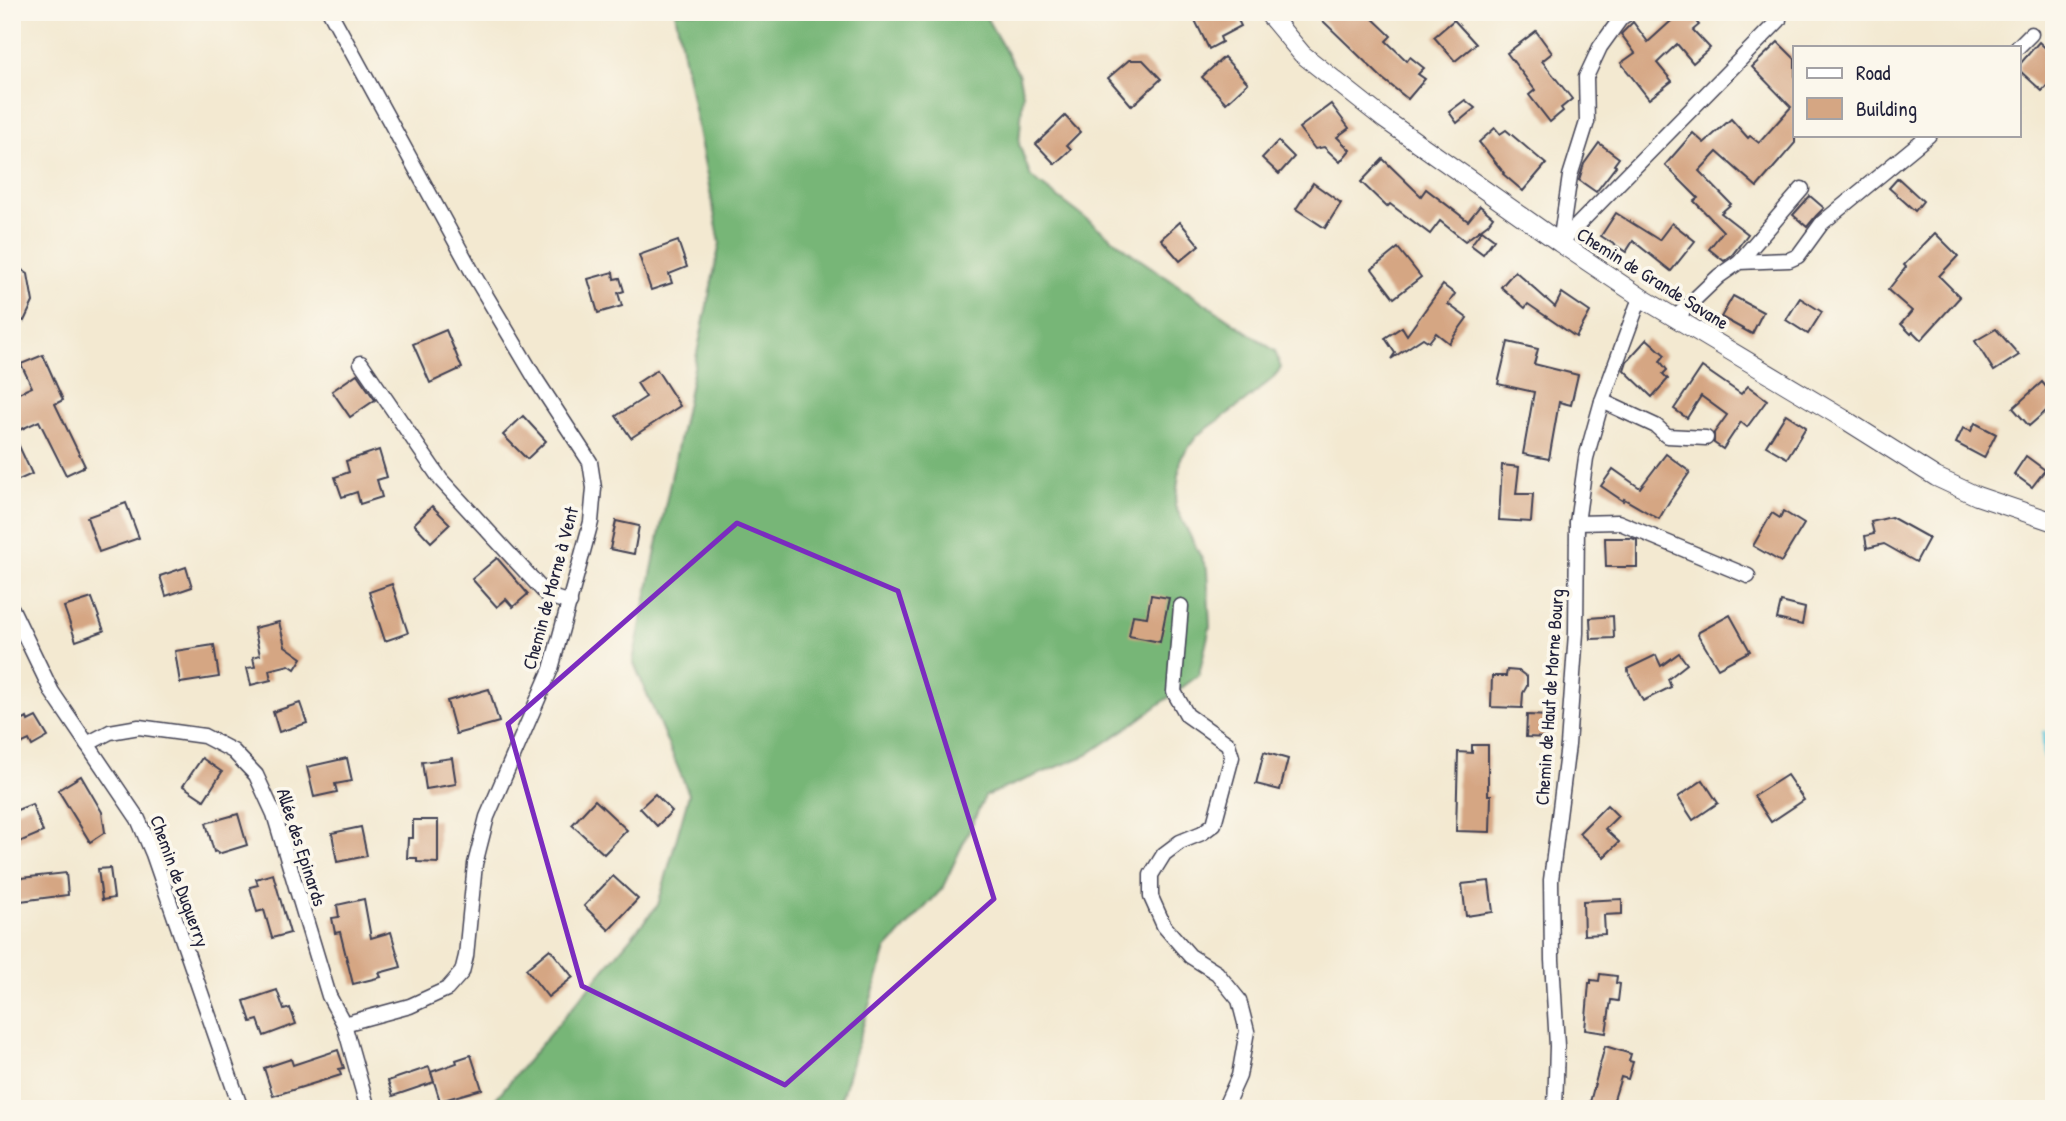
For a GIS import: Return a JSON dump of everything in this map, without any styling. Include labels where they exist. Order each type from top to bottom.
[{"type":"street","name":"Chemin de Morne à Vent","points":[[330,12],[475,277],[535,378],[590,461],[594,488],[592,522],[551,669],[487,817],[475,864],[463,972],[447,989],[410,1006],[344,1024]]},
{"type":"street","points":[[1560,243],[1570,176],[1587,122],[1586,78],[1600,47],[1621,18],[1630,12]]},
{"type":"street","name":"Chemin de Grande Savane","points":[[1276,16],[1302,54],[1384,118],[1560,243],[1674,319],[1844,419],[1936,477],[1977,496],[2054,522]]},
{"type":"street","points":[[1560,243],[1779,20]]},
{"type":"street","points":[[2019,46],[2031,34]]},
{"type":"street","points":[[1739,262],[1789,260],[1798,257],[1822,223],[1928,136]]},
{"type":"street","points":[[1674,319],[1719,276],[1739,262],[1802,188]]},
{"type":"street","name":"Chemin de Haut de Morne Bourg","points":[[1555,1109],[1558,1046],[1552,960],[1552,880],[1576,633],[1577,523],[1586,458],[1602,401],[1642,298]]},
{"type":"street","points":[[361,363],[441,480],[548,596],[570,603]]},
{"type":"street","points":[[1602,401],[1656,426],[1667,436],[1706,438]]},
{"type":"street","points":[[1577,523],[1618,522],[1748,576]]},
{"type":"street","points":[[1181,606],[1174,692],[1186,715],[1228,744],[1232,757],[1214,824],[1164,854],[1151,875],[1151,897],[1164,926],[1190,956],[1217,974],[1239,1000],[1247,1031],[1239,1076],[1224,1109]]},
{"type":"street","name":"Chemin de Duquerry","points":[[12,609],[51,692],[138,819],[153,854],[241,1109]]},
{"type":"street","name":"Allée des Epinards","points":[[87,744],[110,732],[139,727],[204,736],[233,751],[256,775],[274,814],[329,996],[344,1024],[368,1109]]},
{"type":"highlighted area","points":[[737,523],[898,591],[994,899],[785,1085],[582,986],[508,724]]},
{"type":"green space","points":[[675,12],[983,12],[1018,73],[1023,93],[1019,144],[1031,177],[1138,258],[1275,351],[1281,368],[1244,402],[1197,436],[1181,458],[1175,506],[1207,569],[1210,627],[1199,675],[1087,755],[985,796],[942,889],[886,949],[838,1109],[487,1109],[658,905],[689,794],[633,661],[720,243]]},
{"type":"building","points":[[1191,12],[1234,12],[1241,26],[1220,37],[1222,42],[1209,49]]},
{"type":"building","points":[[1329,12],[1366,12],[1391,36],[1386,41],[1407,61],[1410,57],[1424,68],[1418,74],[1425,79],[1408,99],[1383,79],[1322,20]]},
{"type":"building","points":[[1681,12],[1688,12],[1699,25],[1693,30],[1710,48],[1693,63],[1677,44],[1657,63],[1672,81],[1649,99],[1621,63],[1635,53],[1621,34],[1633,22],[1648,42]]},
{"type":"building","points":[[1454,20],[1476,44],[1455,61],[1434,37]]},
{"type":"building","points":[[1536,31],[1552,53],[1542,61],[1572,99],[1550,122],[1529,95],[1535,90],[1507,53]]},
{"type":"building","points":[[1778,42],[1793,57],[1795,143],[1757,187],[1717,152],[1699,171],[1731,204],[1721,213],[1748,234],[1724,261],[1709,249],[1723,231],[1694,201],[1698,198],[1665,165],[1693,133],[1704,143],[1731,119],[1748,138],[1750,136],[1759,143],[1791,107],[1752,67]]},
{"type":"building","points":[[2039,42],[2054,56],[2054,78],[2042,91],[2021,72],[2021,63]]},
{"type":"building","points":[[1224,57],[1248,83],[1226,103],[1202,77]]},
{"type":"building","points":[[1129,60],[1143,60],[1161,79],[1132,106],[1108,78]]},
{"type":"building","points":[[1465,100],[1475,108],[1457,123],[1449,112]]},
{"type":"building","points":[[1331,104],[1349,128],[1337,137],[1350,150],[1340,162],[1324,147],[1315,149],[1299,128]]},
{"type":"building","points":[[1065,116],[1080,132],[1067,145],[1071,149],[1055,164],[1036,144]]},
{"type":"building","points":[[1495,128],[1500,134],[1506,130],[1546,164],[1523,191],[1503,174],[1479,142]]},
{"type":"building","points":[[1278,141],[1294,157],[1279,174],[1262,158]]},
{"type":"building","points":[[1599,143],[1619,158],[1596,192],[1579,180],[1584,164]]},
{"type":"building","points":[[1383,159],[1421,196],[1426,189],[1468,221],[1480,206],[1493,217],[1465,241],[1440,221],[1430,234],[1390,204],[1387,207],[1361,182]]},
{"type":"building","points":[[1898,178],[1923,201],[1915,211],[1889,188]]},
{"type":"building","points":[[1313,183],[1341,203],[1325,228],[1296,209]]},
{"type":"building","points":[[1810,196],[1824,208],[1807,227],[1793,215]]},
{"type":"building","points":[[1616,213],[1659,240],[1672,223],[1695,241],[1671,271],[1633,241],[1626,252],[1601,236]]},
{"type":"building","points":[[1180,222],[1199,245],[1180,261],[1161,239]]},
{"type":"building","points":[[1482,230],[1494,239],[1483,254],[1471,245]]},
{"type":"building","points":[[1935,233],[1958,256],[1939,276],[1960,297],[1921,340],[1901,324],[1912,311],[1888,290],[1906,267],[1904,265]]},
{"type":"building","points":[[678,241],[687,267],[669,274],[672,283],[651,290],[639,255]]},
{"type":"building","points":[[1398,248],[1421,277],[1394,298],[1372,269]]},
{"type":"building","points":[[12,263],[28,274],[33,302],[24,321],[12,314]]},
{"type":"building","points":[[1515,271],[1555,307],[1562,293],[1590,312],[1576,337],[1528,304],[1525,308],[1501,287]]},
{"type":"building","points":[[613,272],[614,279],[620,278],[624,291],[618,293],[622,306],[598,313],[588,279]]},
{"type":"building","points":[[1443,285],[1455,294],[1448,304],[1467,318],[1449,343],[1436,333],[1429,342],[1423,338],[1391,359],[1395,353],[1385,338],[1402,327],[1407,335]]},
{"type":"building","points":[[1733,296],[1763,312],[1752,334],[1721,317]]},
{"type":"building","points":[[1800,298],[1822,312],[1808,334],[1786,320]]},
{"type":"building","points":[[1996,329],[2019,355],[1994,371],[1975,341]]},
{"type":"building","points":[[446,330],[462,368],[430,383],[413,344]]},
{"type":"building","points":[[1647,339],[1665,355],[1660,361],[1667,370],[1663,374],[1668,379],[1652,397],[1624,370],[1627,361]]},
{"type":"building","points":[[1508,342],[1538,349],[1534,364],[1578,375],[1571,405],[1559,402],[1549,459],[1523,454],[1534,392],[1498,384]]},
{"type":"building","points":[[43,355],[63,400],[55,404],[85,466],[66,475],[39,421],[13,433],[32,474],[12,483],[12,396],[32,387],[21,364]]},
{"type":"building","points":[[1702,367],[1741,394],[1748,386],[1767,400],[1747,427],[1741,422],[1723,449],[1714,443],[1714,433],[1727,415],[1701,396],[1687,418],[1674,409]]},
{"type":"building","points":[[657,370],[680,406],[631,438],[616,416],[646,397],[637,383]]},
{"type":"building","points":[[357,374],[375,400],[350,417],[332,391]]},
{"type":"building","points":[[2042,382],[2054,396],[2054,404],[2029,426],[2013,408]]},
{"type":"building","points":[[1786,414],[1806,427],[1787,458],[1766,446]]},
{"type":"building","points":[[523,416],[546,441],[527,459],[503,435]]},
{"type":"building","points":[[1975,423],[1996,434],[1984,458],[1956,443],[1963,428],[1971,431]]},
{"type":"building","points":[[379,450],[387,477],[377,480],[382,497],[360,504],[357,492],[342,497],[335,477],[349,472],[346,461]]},
{"type":"building","points":[[1666,454],[1690,472],[1659,519],[1624,499],[1623,501],[1601,486],[1613,469],[1640,488]]},
{"type":"building","points":[[2026,456],[2045,470],[2032,487],[2014,474]]},
{"type":"building","points":[[1502,465],[1519,467],[1516,494],[1533,494],[1531,522],[1499,520]]},
{"type":"building","points":[[126,503],[139,538],[99,552],[87,517]]},
{"type":"building","points":[[432,506],[450,524],[431,542],[414,524]]},
{"type":"building","points":[[1783,511],[1804,524],[1781,562],[1753,546],[1772,513],[1780,518]]},
{"type":"building","points":[[1891,517],[1929,538],[1916,562],[1884,544],[1867,548],[1865,536],[1874,534],[1871,522]]},
{"type":"building","points":[[616,521],[639,526],[634,554],[610,549]]},
{"type":"building","points":[[1605,538],[1637,540],[1637,567],[1606,567]]},
{"type":"building","points":[[497,558],[528,594],[513,607],[506,599],[497,607],[472,579]]},
{"type":"building","points":[[186,567],[192,587],[166,596],[160,576]]},
{"type":"building","points":[[392,584],[408,633],[385,641],[369,592]]},
{"type":"building","points":[[1151,595],[1169,598],[1160,642],[1129,636],[1133,615],[1147,617]]},
{"type":"building","points":[[92,598],[104,631],[76,641],[64,607]]},
{"type":"building","points":[[1781,602],[1805,608],[1802,625],[1777,619]]},
{"type":"building","points":[[1730,615],[1750,651],[1718,668],[1698,635]]},
{"type":"building","points":[[1613,616],[1614,638],[1591,639],[1590,618]]},
{"type":"building","points":[[279,622],[285,646],[302,658],[295,669],[289,665],[269,670],[271,680],[251,685],[247,668],[255,667],[253,657],[260,655],[254,628]]},
{"type":"building","points":[[214,645],[219,677],[180,683],[175,651]]},
{"type":"building","points":[[1679,653],[1687,664],[1668,679],[1671,687],[1643,701],[1627,669],[1656,655],[1661,666]]},
{"type":"building","points":[[1507,670],[1519,671],[1527,677],[1522,708],[1491,707],[1492,676],[1506,676]]},
{"type":"building","points":[[489,689],[499,722],[456,734],[447,701]]},
{"type":"building","points":[[300,703],[307,723],[279,732],[273,712]]},
{"type":"building","points":[[1527,715],[1550,716],[1549,738],[1526,737]]},
{"type":"building","points":[[36,717],[48,737],[32,746],[29,740],[12,748],[12,726],[27,718],[28,721]]},
{"type":"building","points":[[1472,745],[1488,745],[1490,832],[1456,831],[1458,752],[1472,753]]},
{"type":"building","points":[[1264,752],[1288,759],[1280,790],[1256,784]]},
{"type":"building","points":[[202,758],[222,772],[204,800],[183,786]]},
{"type":"building","points":[[347,758],[352,781],[335,784],[337,792],[314,797],[307,767]]},
{"type":"building","points":[[452,758],[456,784],[426,789],[422,762]]},
{"type":"building","points":[[1787,775],[1804,800],[1771,822],[1754,796]]},
{"type":"building","points":[[81,776],[102,812],[105,832],[90,842],[58,790]]},
{"type":"building","points":[[1703,780],[1718,803],[1693,820],[1678,797]]},
{"type":"building","points":[[655,794],[672,811],[657,826],[640,808]]},
{"type":"building","points":[[595,800],[627,830],[604,854],[572,825]]},
{"type":"building","points":[[32,804],[43,832],[12,845],[12,812]]},
{"type":"building","points":[[1607,805],[1618,816],[1605,829],[1619,842],[1604,857],[1579,833]]},
{"type":"building","points":[[238,814],[247,845],[218,854],[217,851],[214,852],[206,823]]},
{"type":"building","points":[[413,820],[438,820],[438,863],[417,862],[417,858],[407,858],[408,838],[413,838]]},
{"type":"building","points":[[361,827],[367,856],[337,862],[332,833]]},
{"type":"building","points":[[110,868],[114,898],[102,900],[98,869]]},
{"type":"building","points":[[66,873],[68,895],[12,902],[12,879]]},
{"type":"building","points":[[273,874],[290,933],[272,938],[264,910],[257,912],[250,887],[258,885],[256,879]]},
{"type":"building","points":[[613,876],[638,899],[609,930],[584,906]]},
{"type":"building","points":[[1489,881],[1493,912],[1466,916],[1462,884]]},
{"type":"building","points":[[364,899],[371,938],[391,932],[401,967],[379,973],[381,977],[353,984],[340,932],[335,933],[332,918],[339,917],[337,905]]},
{"type":"building","points":[[1622,899],[1622,914],[1604,915],[1605,934],[1584,935],[1583,901]]},
{"type":"building","points":[[550,949],[573,977],[548,997],[526,969]]},
{"type":"building","points":[[1600,974],[1617,976],[1616,983],[1620,984],[1618,1001],[1611,1000],[1606,1033],[1585,1030],[1589,983],[1591,980],[1599,981]]},
{"type":"building","points":[[277,990],[284,1010],[290,1008],[296,1024],[264,1036],[258,1020],[251,1022],[244,1001]]},
{"type":"building","points":[[1605,1046],[1631,1054],[1629,1061],[1633,1062],[1628,1079],[1621,1077],[1611,1109],[1590,1102]]},
{"type":"building","points":[[338,1050],[344,1068],[339,1069],[341,1075],[273,1096],[264,1068],[291,1059],[293,1065]]},
{"type":"building","points":[[471,1055],[482,1089],[440,1101],[431,1072]]},
{"type":"building","points":[[429,1067],[434,1082],[393,1096],[388,1081]]},
{"type":"waterway","points":[[2044,733],[2045,755],[2054,795]]}]
